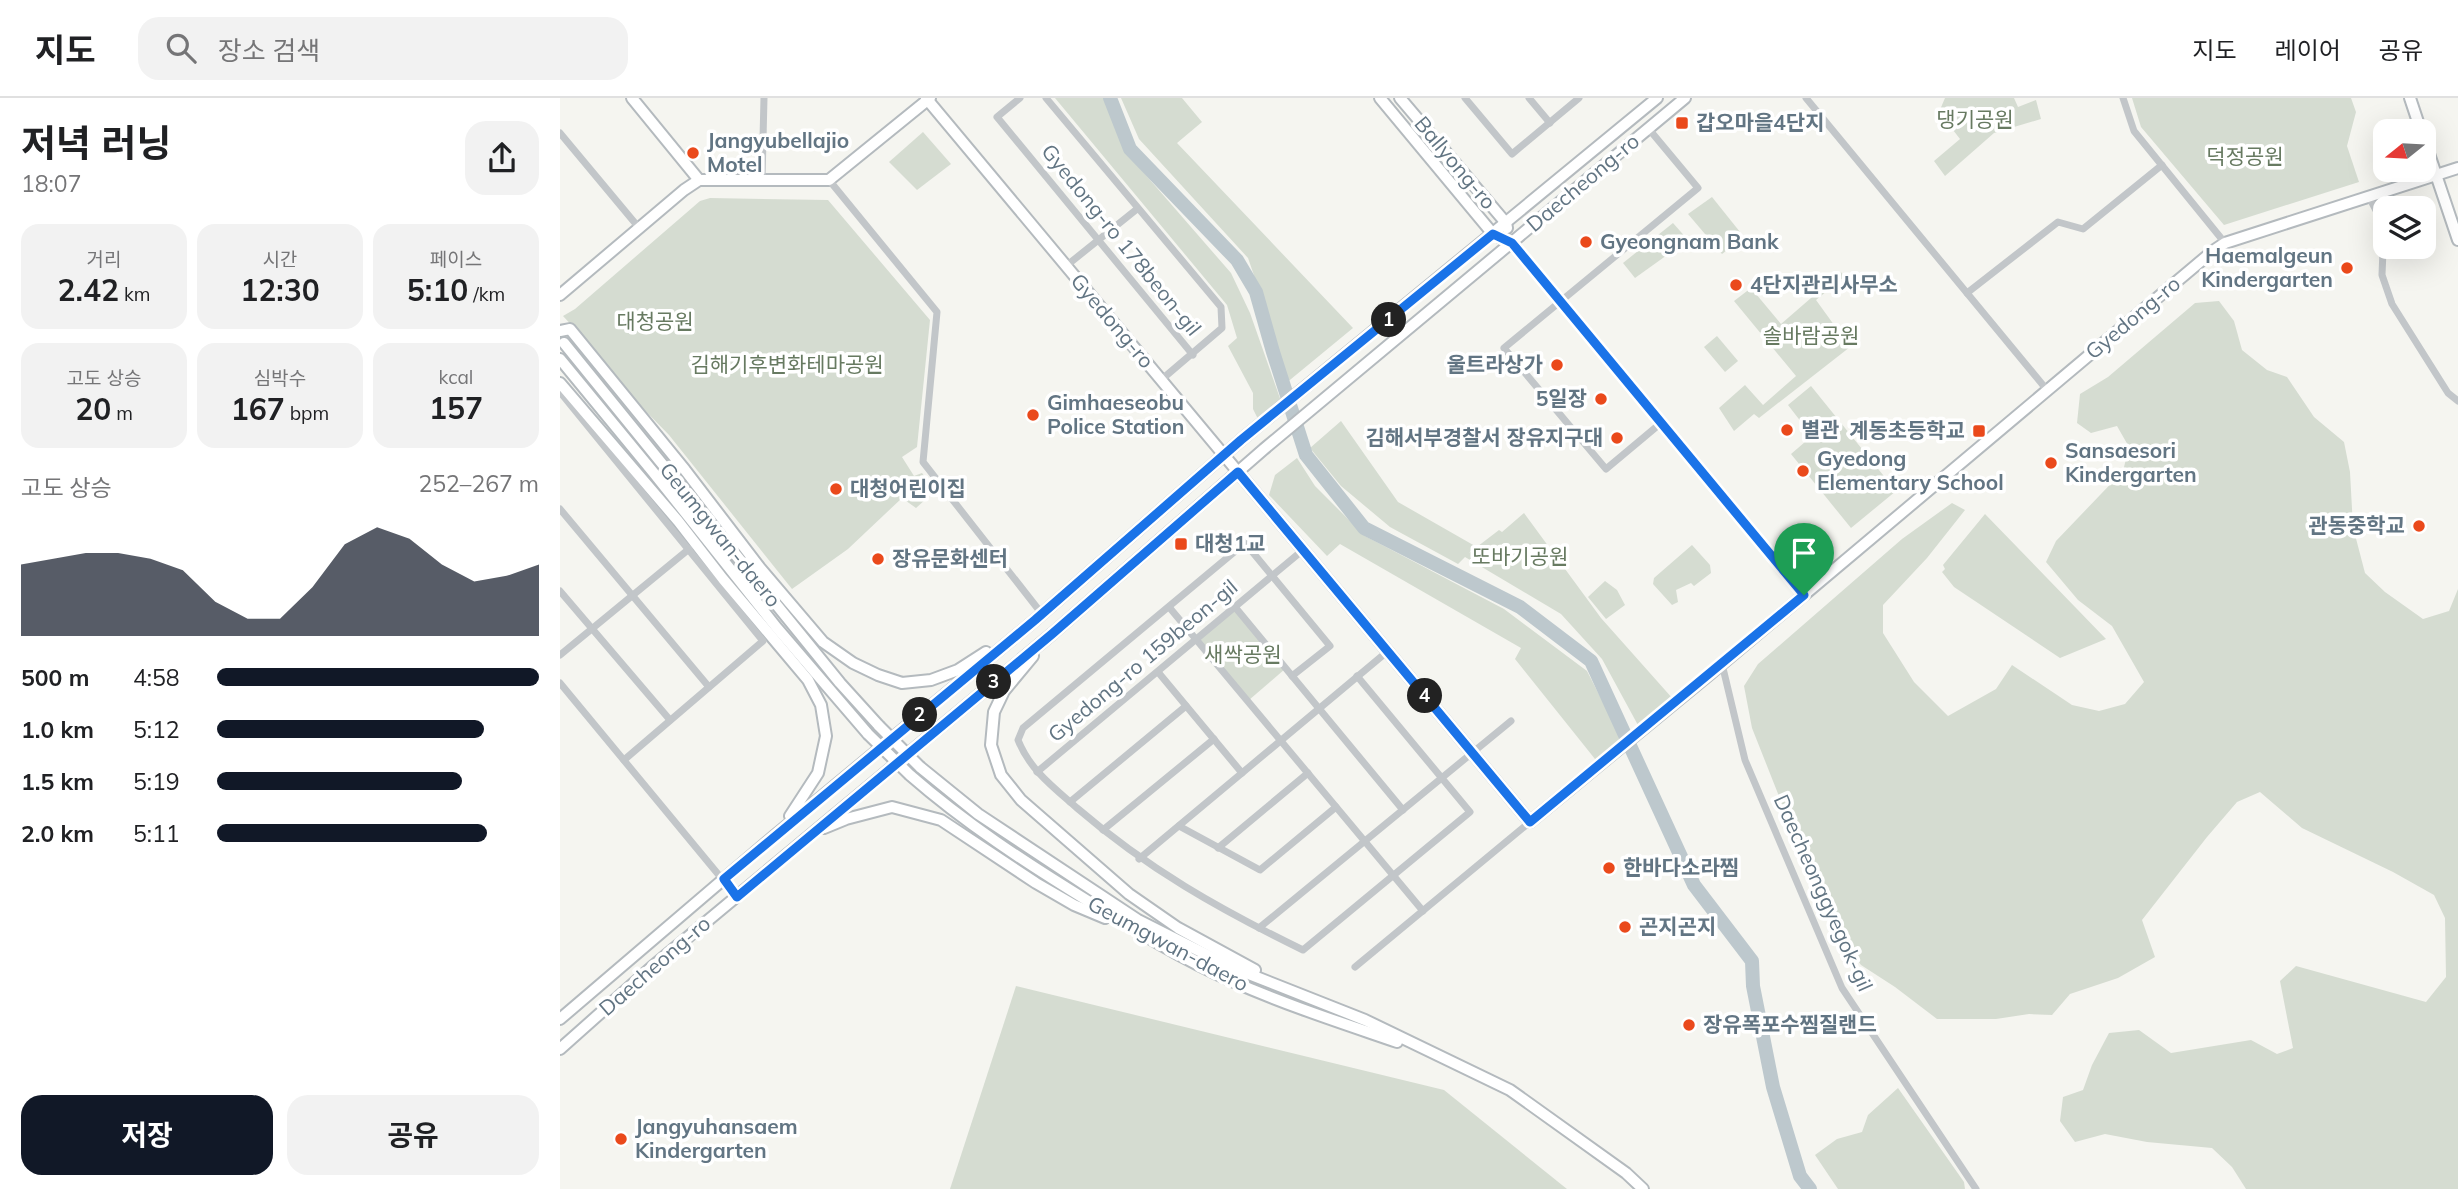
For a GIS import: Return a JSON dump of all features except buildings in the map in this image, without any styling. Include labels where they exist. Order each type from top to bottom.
[{"type":"main road","points":[[632,98],[699,180]]},
{"type":"main road","name":"Ballyong-ro","points":[[1380,98],[1493,234],[1512,243]]},
{"type":"main road","name":"Ballyong-ro","points":[[1400,98],[1506,223],[1512,243]]},
{"type":"main road","name":"Daecheong-ro","points":[[560,1019],[773,837],[1038,617],[1249,434],[1657,98]]},
{"type":"main road","name":"Daecheong-ro","points":[[560,1049],[652,967],[1052,634],[1319,402],[1685,98]]},
{"type":"main road","points":[[2410,98],[2417,119]]},
{"type":"main road","points":[[560,295],[699,180],[829,180],[928,99]]},
{"type":"main road","name":"Gyedong-ro","points":[[928,99],[1530,822],[1658,718],[2213,251],[2225,243],[2415,182]]},
{"type":"main road","name":"Gyedong-ro","points":[[2436,175],[2458,167]]},
{"type":"main road","points":[[2436,175],[2458,240]]},
{"type":"main road","points":[[562,337],[570,329],[685,470],[760,568],[823,642],[853,663],[878,675],[902,682],[931,680],[958,670],[1038,617]]},
{"type":"main road","name":"Geumgwan-daero","points":[[562,337],[840,683],[920,767],[978,814],[1138,920],[1231,967],[1365,1020],[1510,1090],[1626,1173],[1643,1189]]},
{"type":"main road","name":"Geumgwan-daero","points":[[560,359],[835,699],[909,775],[950,810],[1132,928],[1231,981],[1292,1006],[1453,1061]]},
{"type":"main road","points":[[560,383],[678,521],[808,680],[821,705],[826,736],[818,773],[801,803],[773,837]]},
{"type":"main road","points":[[715,528],[760,568]]},
{"type":"main road","points":[[710,544],[764,628]]},
{"type":"main road","points":[[1052,634],[1004,691],[994,712],[991,745],[1001,775],[1021,800],[1129,894],[1178,928],[1300,995]]},
{"type":"main road","points":[[812,833],[846,819],[892,807],[941,820],[1074,905],[1132,928]]},
{"type":"street","points":[[762,180],[764,98]]},
{"type":"street","name":"Gyedong-ro 178beon-gil","points":[[1020,98],[997,117],[1192,355],[1161,380]]},
{"type":"street","points":[[1046,98],[1221,307],[1222,328],[1192,355]]},
{"type":"street","points":[[1465,98],[1512,154],[1579,98]]},
{"type":"street","points":[[1529,98],[1550,123]]},
{"type":"street","points":[[1806,98],[2047,390]]},
{"type":"street","points":[[2123,98],[2134,131],[2225,243]]},
{"type":"street","points":[[1648,128],[1698,188],[1504,348],[1606,469],[1661,423]]},
{"type":"street","points":[[560,133],[640,229]]},
{"type":"street","points":[[1967,293],[2058,222],[2083,229],[2162,165]]},
{"type":"street","points":[[829,180],[937,312],[923,462],[1038,617]]},
{"type":"street","points":[[2369,197],[2384,226],[2382,275],[2392,304],[2448,393],[2458,401]]},
{"type":"street","points":[[1066,266],[1137,209]]},
{"type":"street","points":[[1512,243],[1804,595]]},
{"type":"street","points":[[560,392],[763,641],[624,760]]},
{"type":"street","points":[[560,509],[709,687]]},
{"type":"street","name":"Gyedong-ro 159beon-gil","points":[[1169,607],[1245,543],[1330,646],[1292,676]]},
{"type":"street","points":[[560,655],[689,548]]},
{"type":"street","name":"Gyedong-ro 159beon-gil","points":[[1037,772],[1303,550]]},
{"type":"street","points":[[560,591],[670,720]]},
{"type":"street","points":[[1357,676],[1470,812],[1392,874],[1303,950],[1174,882],[1139,859],[1037,772],[1026,758],[1018,740],[1023,729],[1169,607],[1280,741],[1308,773],[1336,807],[1365,841],[1392,874],[1423,911]]},
{"type":"street","points":[[1235,607],[1403,810]]},
{"type":"street","points":[[1139,859],[1388,651]]},
{"type":"street","name":"Daecheonggyegok-gil","points":[[1722,664],[1745,760],[1842,988],[1976,1189]]},
{"type":"street","points":[[1158,672],[1242,773]]},
{"type":"street","points":[[560,683],[737,897]]},
{"type":"street","points":[[1070,802],[1186,706]]},
{"type":"street","points":[[1259,928],[1511,721]]},
{"type":"street","points":[[1103,830],[1213,739]]},
{"type":"street","points":[[1218,848],[1308,773]]},
{"type":"street","points":[[1179,826],[1260,870],[1336,807]]},
{"type":"street","points":[[1355,967],[1530,822]]},
{"type":"green space","points":[[1055,98],[1104,98],[1124,150],[1231,273],[1250,313],[1282,404],[1260,423],[1253,409],[1253,393],[1228,346],[1237,338],[1227,305]]},
{"type":"green space","points":[[1121,98],[1182,98],[1202,122],[1177,143],[1353,328],[1285,384],[1274,333],[1248,258],[1139,139]]},
{"type":"green space","name":"댕기공원","points":[[1945,98],[2014,98],[2018,107],[2036,100],[2041,119],[1994,133],[1945,176],[1934,161],[1960,139],[1939,112]]},
{"type":"green space","name":"덕정공원","points":[[2132,98],[2351,98],[2356,112],[2347,146],[2359,182],[2224,225],[2141,127]]},
{"type":"green space","points":[[923,132],[951,164],[917,190],[889,162]]},
{"type":"green space","points":[[1712,197],[1744,237],[1722,254],[1688,214]]},
{"type":"green space","name":"김해기후변화테마공원","points":[[710,198],[828,200],[930,320],[917,447],[902,457],[914,476],[922,473],[935,491],[916,508],[902,498],[848,549],[792,589],[669,435],[628,393],[563,316],[575,309],[700,201]]},
{"type":"green space","points":[[1673,223],[1688,240],[1635,278],[1623,263]]},
{"type":"green space","name":"솔바람공원","points":[[1841,272],[1844,277],[1816,300],[1850,347],[1759,418],[1754,414],[1734,431],[1719,408],[1745,385],[1763,405],[1796,376],[1734,301],[1751,288],[1781,324]]},
{"type":"green space","points":[[2219,301],[2234,321],[2242,350],[2267,370],[2287,377],[2314,417],[2344,442],[2350,472],[2353,527],[2365,573],[2385,592],[2423,619],[2449,611],[2458,589],[2458,1189],[2246,1189],[2232,1167],[2212,1148],[2147,1142],[2105,1134],[2075,1142],[2060,1121],[2063,1097],[2083,1090],[2092,1065],[2109,1033],[2139,1030],[2171,1053],[2251,1040],[2277,1054],[2293,1048],[2280,981],[2296,966],[2426,1002],[2446,977],[2445,918],[2434,895],[2302,828],[2260,792],[2237,802],[2142,920],[2155,957],[2118,978],[2070,994],[2052,1015],[1937,1019],[1861,965],[1828,920],[1752,728],[1744,686],[1758,664],[1902,539],[1952,503],[1965,510],[1927,558],[1883,605],[1883,633],[1914,682],[1948,716],[1996,689],[2012,665],[2072,705],[2099,711],[2125,704],[2144,682],[2112,626],[2078,600],[2046,562],[2056,541],[2123,471],[2129,447],[2117,426],[2091,433],[2077,423],[2080,394],[2108,377],[2195,303]]},
{"type":"green space","points":[[1717,336],[1738,361],[1725,372],[1704,347]]},
{"type":"green space","points":[[1811,386],[1896,491],[1851,528],[1791,454],[1812,436],[1788,405]]},
{"type":"green space","name":"또바기공원","points":[[1341,421],[1398,502],[1475,546],[1469,553],[1499,530],[1502,532],[1524,513],[1601,618],[1673,699],[1639,727],[1602,659],[1561,614],[1465,557],[1458,564],[1390,527],[1341,486],[1310,448]]},
{"type":"green space","points":[[1297,458],[1315,486],[1365,536],[1504,609],[1587,671],[1622,740],[1599,764],[1515,659],[1521,648],[1340,544],[1327,556],[1269,495],[1275,475]]},
{"type":"green space","points":[[1985,514],[2106,639],[2060,658],[1954,587],[1942,572],[1945,569],[1943,565]]},
{"type":"green space","points":[[1692,545],[1710,565],[1711,573],[1694,586],[1691,583],[1676,590],[1678,602],[1672,605],[1653,584],[1654,578]]},
{"type":"green space","points":[[1605,581],[1617,590],[1625,605],[1606,619],[1588,597]]},
{"type":"green space","name":"새싹공원","points":[[1234,609],[1285,669],[1249,700],[1199,639]]},
{"type":"green space","points":[[1016,986],[1444,1090],[1567,1189],[950,1189]]},
{"type":"green space","points":[[1898,1088],[1964,1182],[1965,1189],[1838,1189],[1815,1155],[1837,1139],[1862,1132],[1868,1115]]},
{"type":"waterway","points":[[1110,98],[1130,149],[1237,260],[1256,292],[1306,455],[1364,528],[1520,607],[1591,661],[1694,885],[1752,961],[1753,986],[1773,1087],[1800,1176],[1810,1189]]},
{"type":"place","name":"갑오마을4단지","points":[[1682,123]]},
{"type":"place","name":"Jangyubellajio Motel","points":[[693,153]]},
{"type":"place","name":"Gyeongnam Bank","points":[[1586,242]]},
{"type":"place","name":"Haemalgeun Kindergarten","points":[[2347,268]]},
{"type":"place","name":"4단지관리사무소","points":[[1736,285]]},
{"type":"place","name":"울트라상가","points":[[1557,365]]},
{"type":"place","name":"5일장","points":[[1601,399]]},
{"type":"place","name":"Gimhaeseobu Police Station","points":[[1033,415]]},
{"type":"place","name":"별관","points":[[1787,430]]},
{"type":"place","name":"계동초등학교","points":[[1979,431]]},
{"type":"place","name":"김해서부경찰서 장유지구대","points":[[1617,438]]},
{"type":"place","name":"Sansaesori Kindergarten","points":[[2051,463]]},
{"type":"place","name":"Gyedong Elementary School","points":[[1803,471]]},
{"type":"place","name":"대청어린이집","points":[[836,489]]},
{"type":"place","name":"관동중학교","points":[[2419,526]]},
{"type":"place","name":"대청1교","points":[[1181,544]]},
{"type":"place","name":"장유문화센터","points":[[878,559]]},
{"type":"place","name":"한바다소라찜","points":[[1609,868]]},
{"type":"place","name":"곤지곤지","points":[[1625,927]]},
{"type":"place","name":"장유폭포수찜질랜드","points":[[1689,1025]]},
{"type":"place","name":"Jangyuhansaem Kindergarten","points":[[621,1139]]},
{"type":"route","points":[[1493,234],[1512,243],[1804,595],[1530,822],[1238,472],[1052,634],[737,897],[724,879],[1035,620],[1241,440],[1493,234]]},
{"type":"park label","name":"대청공원","points":[[655,322]]}]
